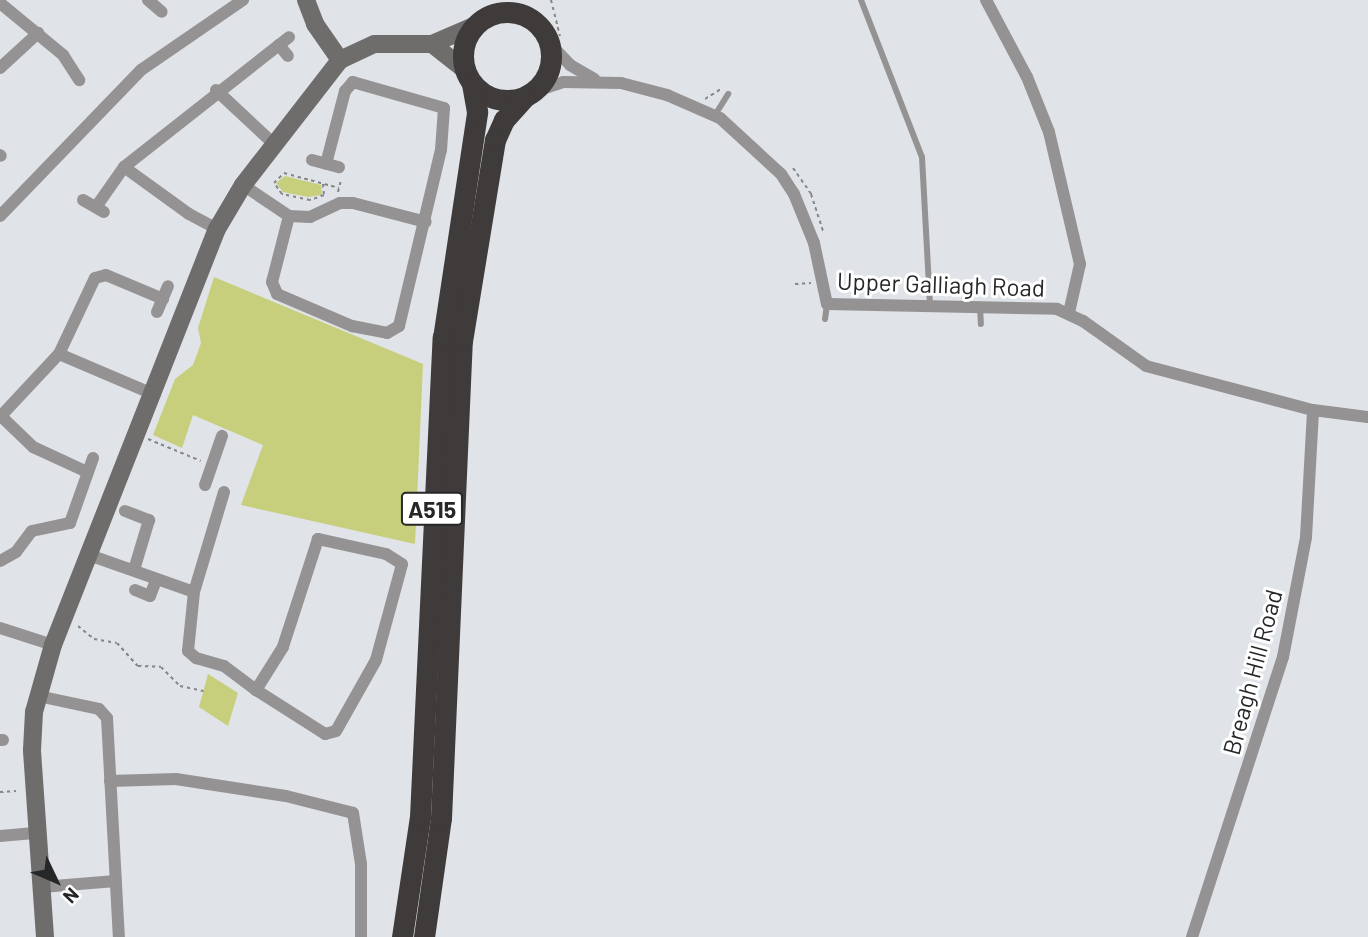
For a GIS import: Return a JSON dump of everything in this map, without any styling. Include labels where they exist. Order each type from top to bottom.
[{"type":"highway","points":[[539,0],[539,24]]},
{"type":"highway","points":[[489,13],[515,12],[539,24],[558,44]]},
{"type":"highway","name":"A515","points":[[402,937],[420,817],[443,338],[477,112],[464,46],[489,13]]},
{"type":"highway","name":"A515","points":[[424,937],[442,805],[463,341],[495,140],[504,120],[531,94],[550,70],[558,44]]},
{"type":"highway","points":[[468,77],[496,100],[531,94]]},
{"type":"street","points":[[148,0],[162,12]]},
{"type":"street","points":[[0,216],[141,70],[243,0]]},
{"type":"street","points":[[306,0],[315,24],[340,60]]},
{"type":"street","name":"Upper Galliagh Road","points":[[986,0],[1027,77],[1049,132],[1080,264],[1069,313]]},
{"type":"street","points":[[0,3],[63,55],[79,80]]},
{"type":"street","points":[[45,937],[32,750],[38,696],[53,645],[155,395],[217,229],[243,185],[340,60],[376,44],[432,44],[489,13]]},
{"type":"street","points":[[0,68],[38,33]]},
{"type":"street","points":[[83,200],[100,209],[124,167],[216,90],[284,41],[288,56]]},
{"type":"street","points":[[432,44],[468,77]]},
{"type":"street","name":"Upper Galliagh Road","points":[[558,44],[570,65],[594,79],[667,95],[715,115],[781,174],[806,220],[827,304],[1033,306],[1069,313],[1146,366],[1312,410],[1368,417]]},
{"type":"street","name":"Upper Galliagh Road","points":[[531,94],[594,79]]},
{"type":"street","points":[[289,216],[272,282],[277,294],[352,326],[387,333],[399,326],[426,222],[444,108],[353,82],[345,91],[326,164]]},
{"type":"street","points":[[216,90],[274,144]]},
{"type":"street","points":[[312,160],[339,167]]},
{"type":"street","points":[[124,167],[189,214],[217,229]]},
{"type":"street","points":[[243,185],[289,216],[310,217],[340,203],[426,222]]},
{"type":"street","points":[[87,472],[33,447],[1,417],[59,354],[94,278],[106,275],[165,293],[157,312]]},
{"type":"street","points":[[59,354],[155,395]]},
{"type":"street","name":"Breagh Hill Road","points":[[1192,937],[1283,657],[1306,537],[1312,410]]},
{"type":"street","points":[[222,436],[202,484],[230,493],[194,592],[191,654],[224,666],[256,690],[325,734],[336,731],[376,660],[402,564],[386,554],[318,539],[284,647],[256,690]]},
{"type":"street","points":[[0,561],[16,552],[32,531],[70,523],[93,458]]},
{"type":"street","points":[[125,511],[149,520],[134,570]]},
{"type":"street","points":[[89,555],[194,592]]},
{"type":"street","points":[[135,590],[150,596],[156,580]]},
{"type":"street","points":[[0,628],[53,645]]},
{"type":"street","points":[[38,696],[104,713],[118,937]]},
{"type":"street","points":[[110,781],[176,779],[286,796],[353,813],[361,864],[361,937]]},
{"type":"street","points":[[0,836],[37,834]]},
{"type":"street","points":[[42,887],[116,881]]},
{"type":"lane","points":[[861,0],[922,157],[930,306]]},
{"type":"lane","points":[[715,115],[728,94]]},
{"type":"lane","points":[[825,319],[827,304]]},
{"type":"lane","points":[[980,305],[981,324]]},
{"type":"path","points":[[551,0],[558,44]]},
{"type":"path","points":[[339,167],[340,203]]},
{"type":"path","points":[[323,184],[324,195],[310,200],[282,194],[274,183],[284,173],[339,188]]},
{"type":"path","points":[[799,175],[822,227]]},
{"type":"path","points":[[795,285],[823,281]]},
{"type":"path","points":[[147,439],[212,464]]},
{"type":"path","points":[[63,620],[94,639],[117,643],[138,666],[161,667],[180,686],[203,691]]},
{"type":"path","points":[[0,792],[16,791]]},
{"type":"green space","points":[[285,176],[321,185],[322,195],[308,197],[283,192],[276,183]]},
{"type":"green space","points":[[214,277],[423,364],[415,544],[241,505],[263,445],[193,415],[182,448],[153,435],[175,379],[193,365],[201,343],[198,328]]},
{"type":"green space","points":[[208,674],[238,693],[228,726],[199,707]]}]
